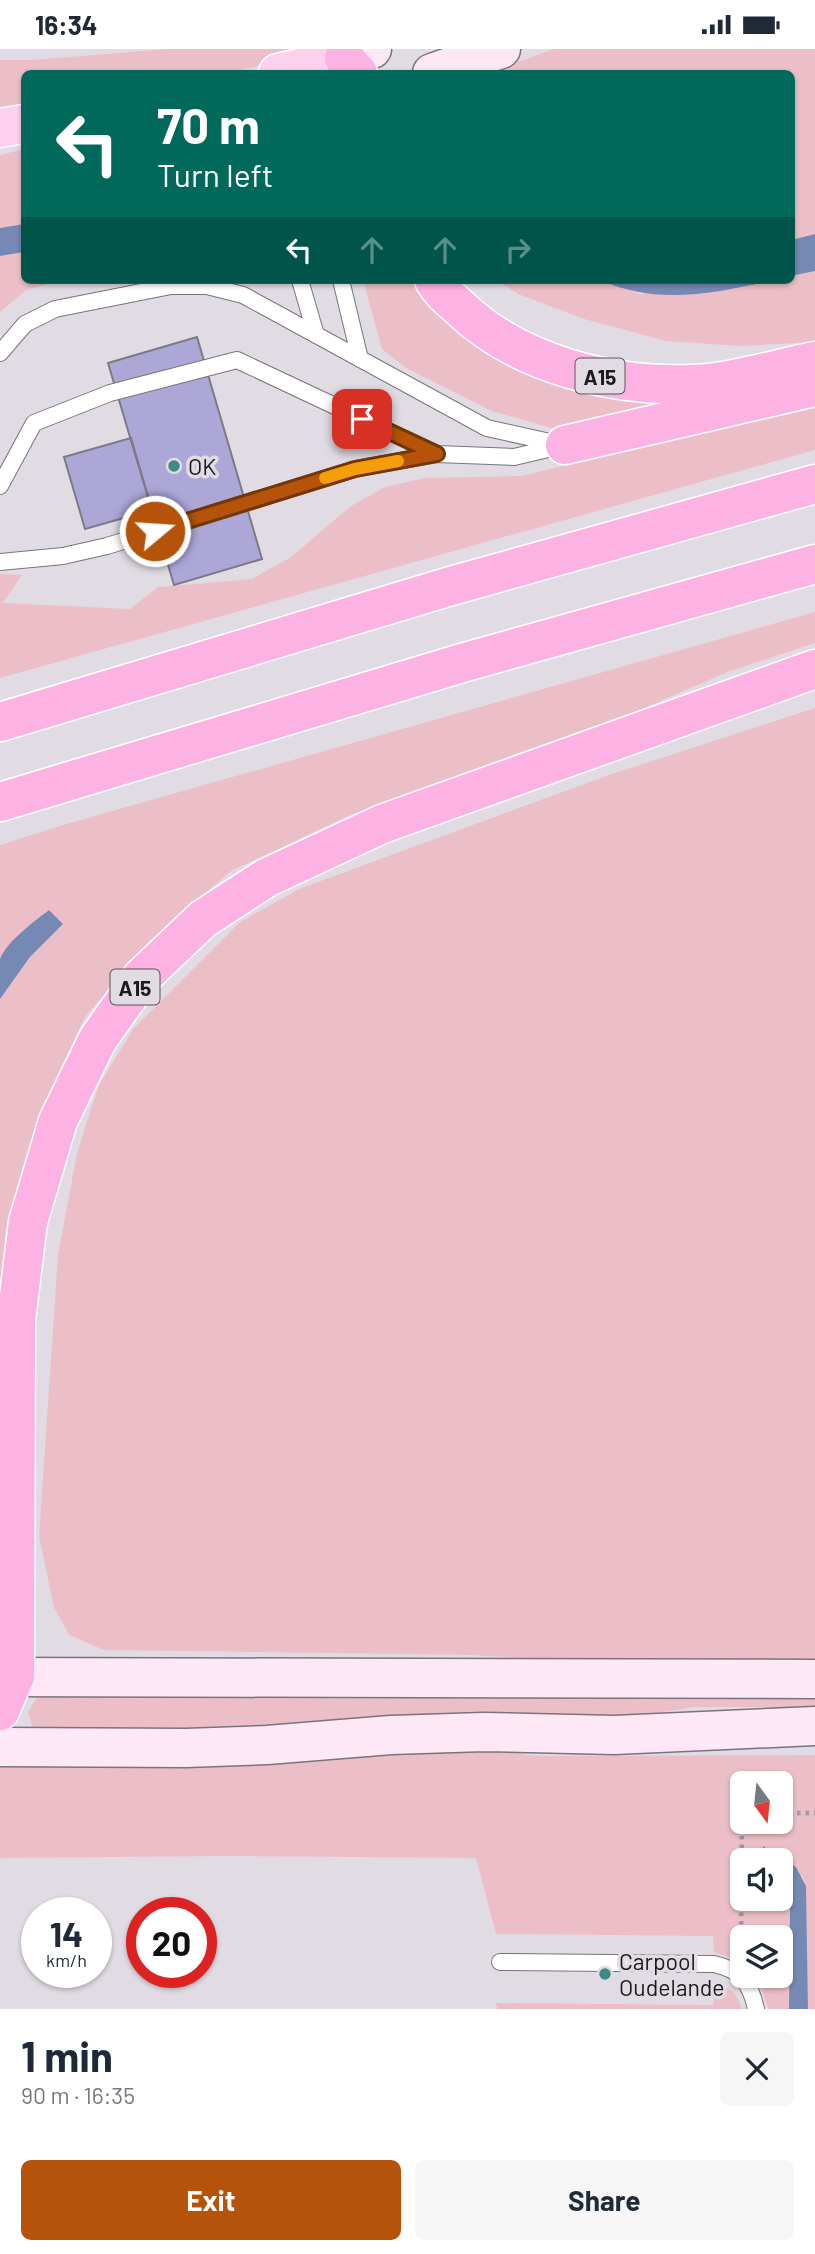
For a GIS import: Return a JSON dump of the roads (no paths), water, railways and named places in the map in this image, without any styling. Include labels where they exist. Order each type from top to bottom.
[{"type":"highway","name":"A15","points":[[438,284],[467,315],[499,340],[544,360],[591,374],[649,383],[696,384],[815,362]]},
{"type":"highway","points":[[565,445],[815,387]]},
{"type":"highway","points":[[0,722],[452,586],[815,484]]},
{"type":"highway","points":[[0,802],[462,663],[815,564]]},
{"type":"highway","name":"A15","points":[[5,1688],[16,1320],[27,1222],[58,1121],[98,1039],[142,977],[203,919],[266,878],[382,824],[815,669]]},
{"type":"main road","points":[[441,70],[501,49]]},
{"type":"main road","points":[[301,70],[354,63]]},
{"type":"main road","points":[[0,128],[21,124]]},
{"type":"main road","points":[[5,1688],[815,1679]]},
{"type":"main road","points":[[0,1747],[186,1748],[267,1745],[391,1735],[484,1732],[614,1735],[815,1726]]},
{"type":"lane","points":[[0,353],[25,324],[55,309],[172,286],[223,284],[487,428],[565,445]]},
{"type":"lane","points":[[301,284],[316,335]]},
{"type":"lane","points":[[342,284],[360,359]]},
{"type":"lane","points":[[0,486],[34,423],[110,393],[237,360],[437,454]]},
{"type":"lane","points":[[0,562],[63,556],[107,546],[355,469],[437,454],[514,457],[565,445]]},
{"type":"lane","points":[[500,1962],[714,1964],[730,1968]]},
{"type":"lane","points":[[749,1988],[757,2009]]},
{"type":"water","points":[[21,224],[21,252],[0,256],[0,228]]},
{"type":"water","points":[[815,234],[815,271],[795,275],[795,239]]},
{"type":"water","points":[[612,284],[755,284],[687,295],[643,293]]},
{"type":"water","points":[[49,910],[63,924],[30,957],[0,999],[0,959],[22,932]]},
{"type":"water","points":[[793,1865],[806,1886],[808,2009],[789,2009],[789,1988],[793,1988],[793,1925],[790,1925],[790,1911],[793,1911]]},
{"type":"place","name":"OK","points":[[174,466]]},
{"type":"place","name":"Carpool Oudelande","points":[[605,1974]]}]
